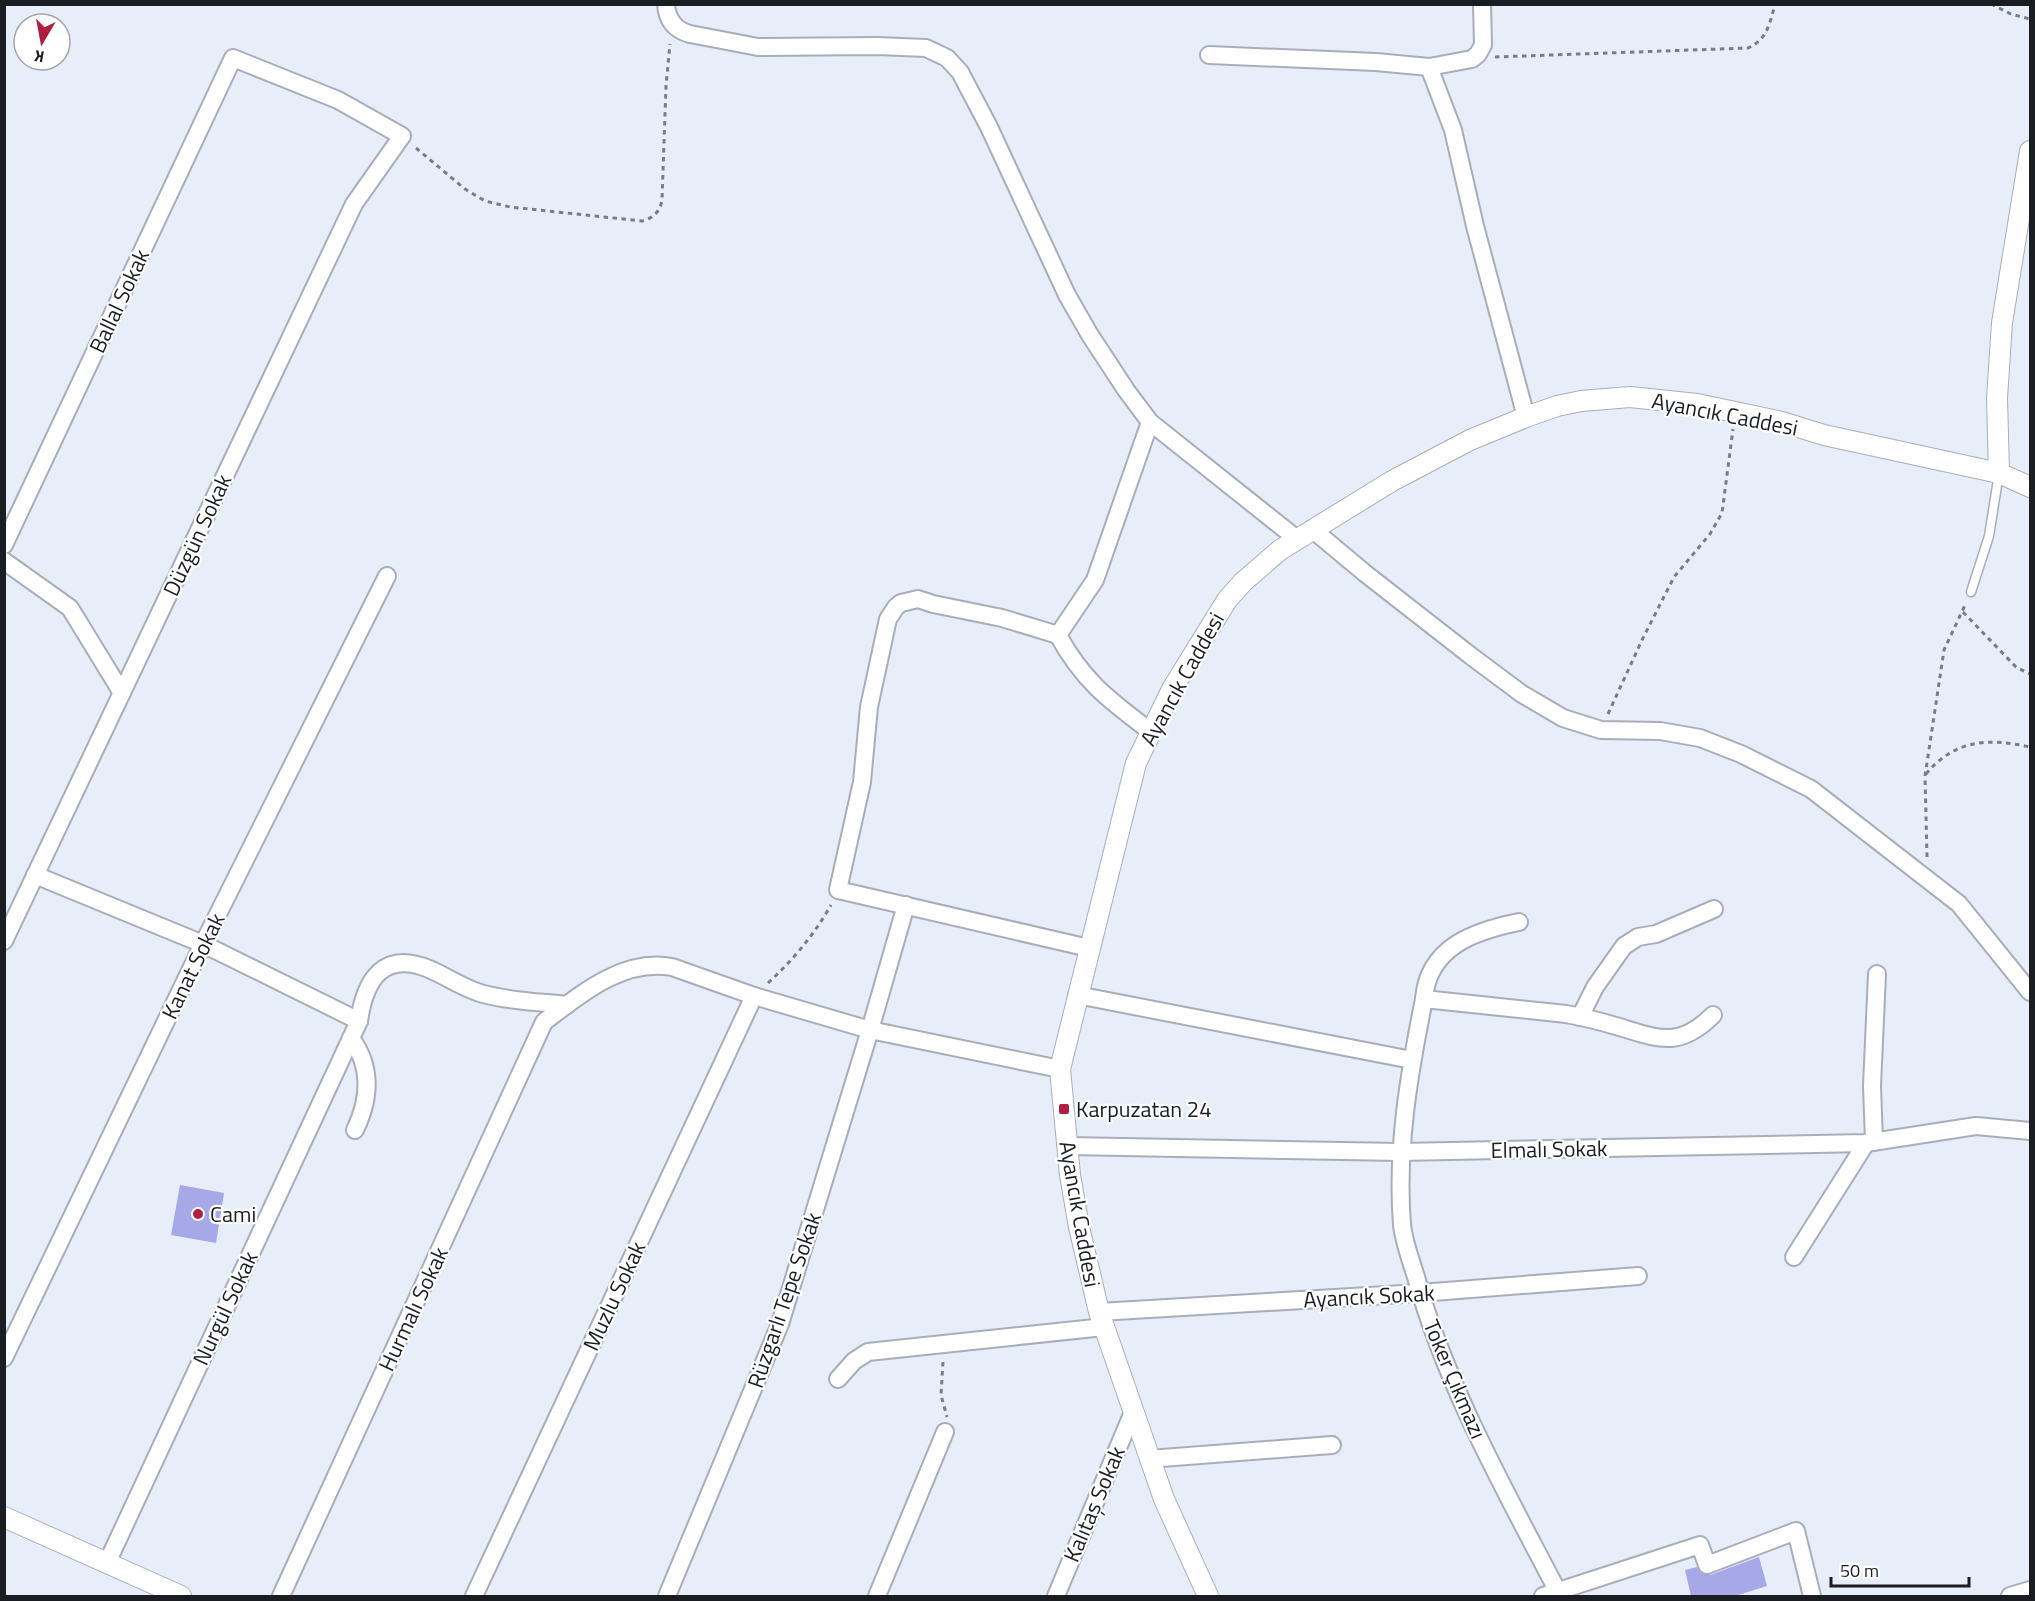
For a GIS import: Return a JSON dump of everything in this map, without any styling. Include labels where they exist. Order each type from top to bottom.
[{"type":"street","points":[[666,4],[673,24],[683,32],[690,34],[758,46],[926,48],[948,58],[960,72],[989,127],[1047,253],[1084,325],[1107,363],[1150,422],[1522,694],[1563,718],[1601,730],[1642,730],[1678,734],[1721,745],[1811,789],[1959,904],[2031,992]]},
{"type":"street","points":[[1209,55],[1376,62],[1429,67],[1476,57],[1483,45],[1482,4]]},
{"type":"street","name":"Ballal Sokak","points":[[4,545],[233,58],[338,100],[402,136]]},
{"type":"street","points":[[1429,67],[1453,130],[1475,226],[1526,417]]},
{"type":"street","name":"Düzgün Sokak","points":[[4,941],[354,204],[402,136]]},
{"type":"street","points":[[1999,473],[1997,399],[2001,323],[2031,152]]},
{"type":"street","name":"Ayancık Caddesi","points":[[1208,1596],[1164,1499],[1102,1319],[1079,1227],[1067,1146],[1060,1069],[1136,763],[1150,731],[1189,658],[1227,600],[1261,565],[1305,534],[1427,461],[1526,417],[1557,406],[1581,401],[1622,398],[1697,404],[1782,422],[1824,435],[1999,473],[2031,487]]},
{"type":"street","points":[[1058,635],[1095,580],[1150,422]]},
{"type":"street","points":[[4,561],[70,608],[122,693]]},
{"type":"street","name":"Kanat Sokak","points":[[4,1358],[202,944],[387,576]]},
{"type":"street","points":[[1089,948],[838,890],[862,782],[869,707],[888,619],[896,607],[909,599],[918,599],[1002,618],[1058,635],[1074,662],[1093,686],[1150,731]]},
{"type":"street","points":[[35,875],[202,944],[359,1021]]},
{"type":"street","name":"Rüzgarlı Tepe Sokak","points":[[667,1596],[780,1324],[906,906]]},
{"type":"street","points":[[1580,1017],[1595,987],[1624,946],[1638,938],[1656,934],[1714,909]]},
{"type":"street","name":"Toker Çıkmazı","points":[[1519,922],[1502,925],[1472,936],[1443,954],[1429,975],[1412,1060],[1400,1152],[1402,1227],[1420,1293],[1436,1337],[1551,1594]]},
{"type":"street","name":"Nurgül Sokak","points":[[107,1563],[359,1021],[366,992],[376,973],[387,966],[414,964],[481,993],[567,1005]]},
{"type":"street","points":[[567,1005],[628,969],[651,964],[672,967],[754,996],[870,1030],[1060,1069]]},
{"type":"street","points":[[1794,1257],[1870,1143],[1877,974]]},
{"type":"street","points":[[1077,995],[1412,1060]]},
{"type":"street","name":"Muzlu Sokak","points":[[474,1596],[754,996]]},
{"type":"street","points":[[1424,999],[1580,1017],[1646,1036],[1668,1038],[1692,1031],[1713,1015]]},
{"type":"street","name":"Hurmalı Sokak","points":[[281,1596],[544,1022],[567,1005]]},
{"type":"street","points":[[351,1038],[362,1056],[367,1077],[366,1102],[355,1130]]},
{"type":"street","name":"Elmalı Sokak","points":[[1067,1146],[1400,1152],[1870,1143],[1976,1126],[2031,1131]]},
{"type":"street","name":"Ayancık Sokak","points":[[838,1379],[854,1360],[868,1352],[951,1343],[1102,1319],[1638,1276]]},
{"type":"street","name":"Kalıtaş Sokak","points":[[1056,1596],[1133,1412]]},
{"type":"street","points":[[877,1596],[945,1432]]},
{"type":"street","points":[[1149,1459],[1332,1445]]},
{"type":"street","points":[[4,1517],[180,1596]]},
{"type":"street","points":[[1551,1594],[1700,1545],[1707,1565],[1796,1531],[1812,1596]]},
{"type":"street","points":[[2010,1596],[2031,1590]]},
{"type":"lane","points":[[1971,592],[1989,536],[1999,473]]},
{"type":"path","points":[[1476,57],[1748,48],[1756,44],[1765,34],[1775,4]]},
{"type":"path","points":[[1990,4],[2011,14],[2031,19]]},
{"type":"path","points":[[402,136],[465,189],[485,201],[510,207],[642,221],[649,219],[659,210],[662,200],[666,86],[673,24]]},
{"type":"path","points":[[1601,730],[1674,577],[1710,534],[1722,513],[1736,412]]},
{"type":"path","points":[[1928,880],[1925,776],[1944,650],[1971,592]]},
{"type":"path","points":[[1963,612],[2016,667],[2031,674]]},
{"type":"path","points":[[1925,776],[1941,758],[1966,745],[1998,742],[2031,747]]},
{"type":"path","points":[[754,996],[784,968],[804,945],[821,922],[838,890]]},
{"type":"path","points":[[945,1432],[947,1418],[940,1381],[943,1362],[951,1343]]},
{"type":"building","name":"Cami","points":[[180,1185],[224,1193],[216,1243],[171,1235]]},
{"type":"building","points":[[1759,1557],[1767,1586],[1735,1596],[1691,1596],[1685,1570],[1697,1567],[1701,1573],[1710,1575]]},
{"type":"place","name":"Karpuzatan 24","points":[[1064,1109]]},
{"type":"place","name":"Cami","points":[[198,1214]]}]
